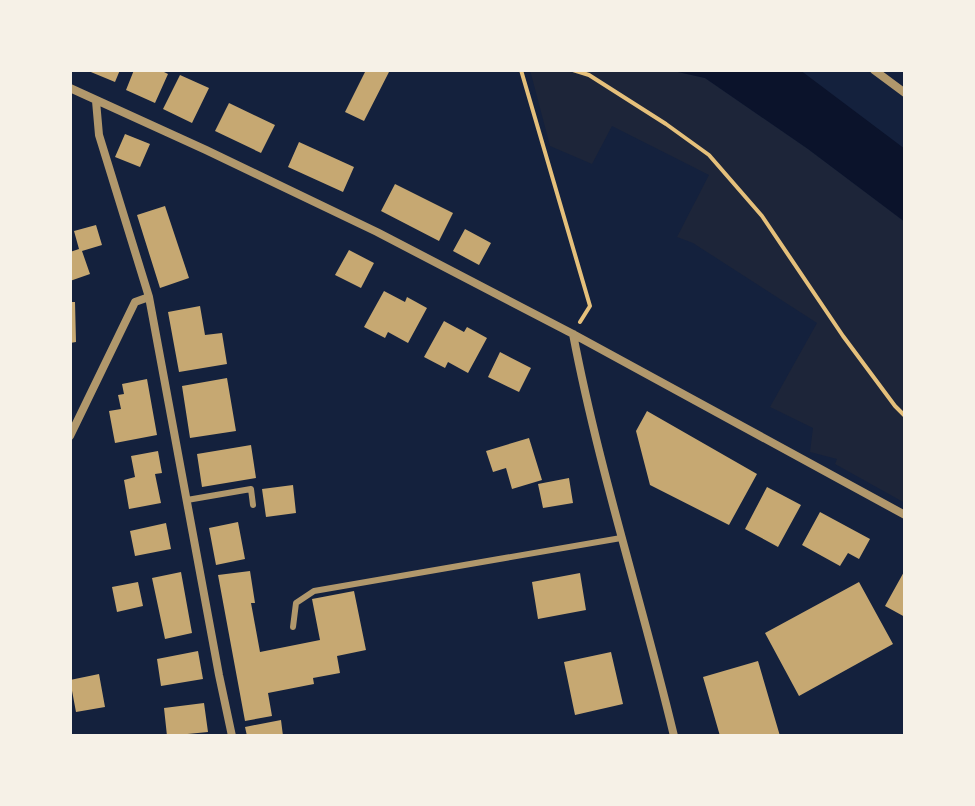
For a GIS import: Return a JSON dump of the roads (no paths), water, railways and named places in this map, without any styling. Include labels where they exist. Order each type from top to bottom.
[{"type":"street","points":[[874,70],[905,93]]},
{"type":"street","points":[[70,88],[377,232],[573,334],[905,515]]},
{"type":"street","points":[[96,101],[99,135],[149,297],[232,736]]},
{"type":"street","points":[[70,436],[135,302],[149,297]]},
{"type":"street","points":[[573,334],[621,538],[674,736]]},
{"type":"lane","points":[[187,500],[251,489],[253,505]]},
{"type":"lane","points":[[293,627],[296,603],[314,591],[621,538]]}]
